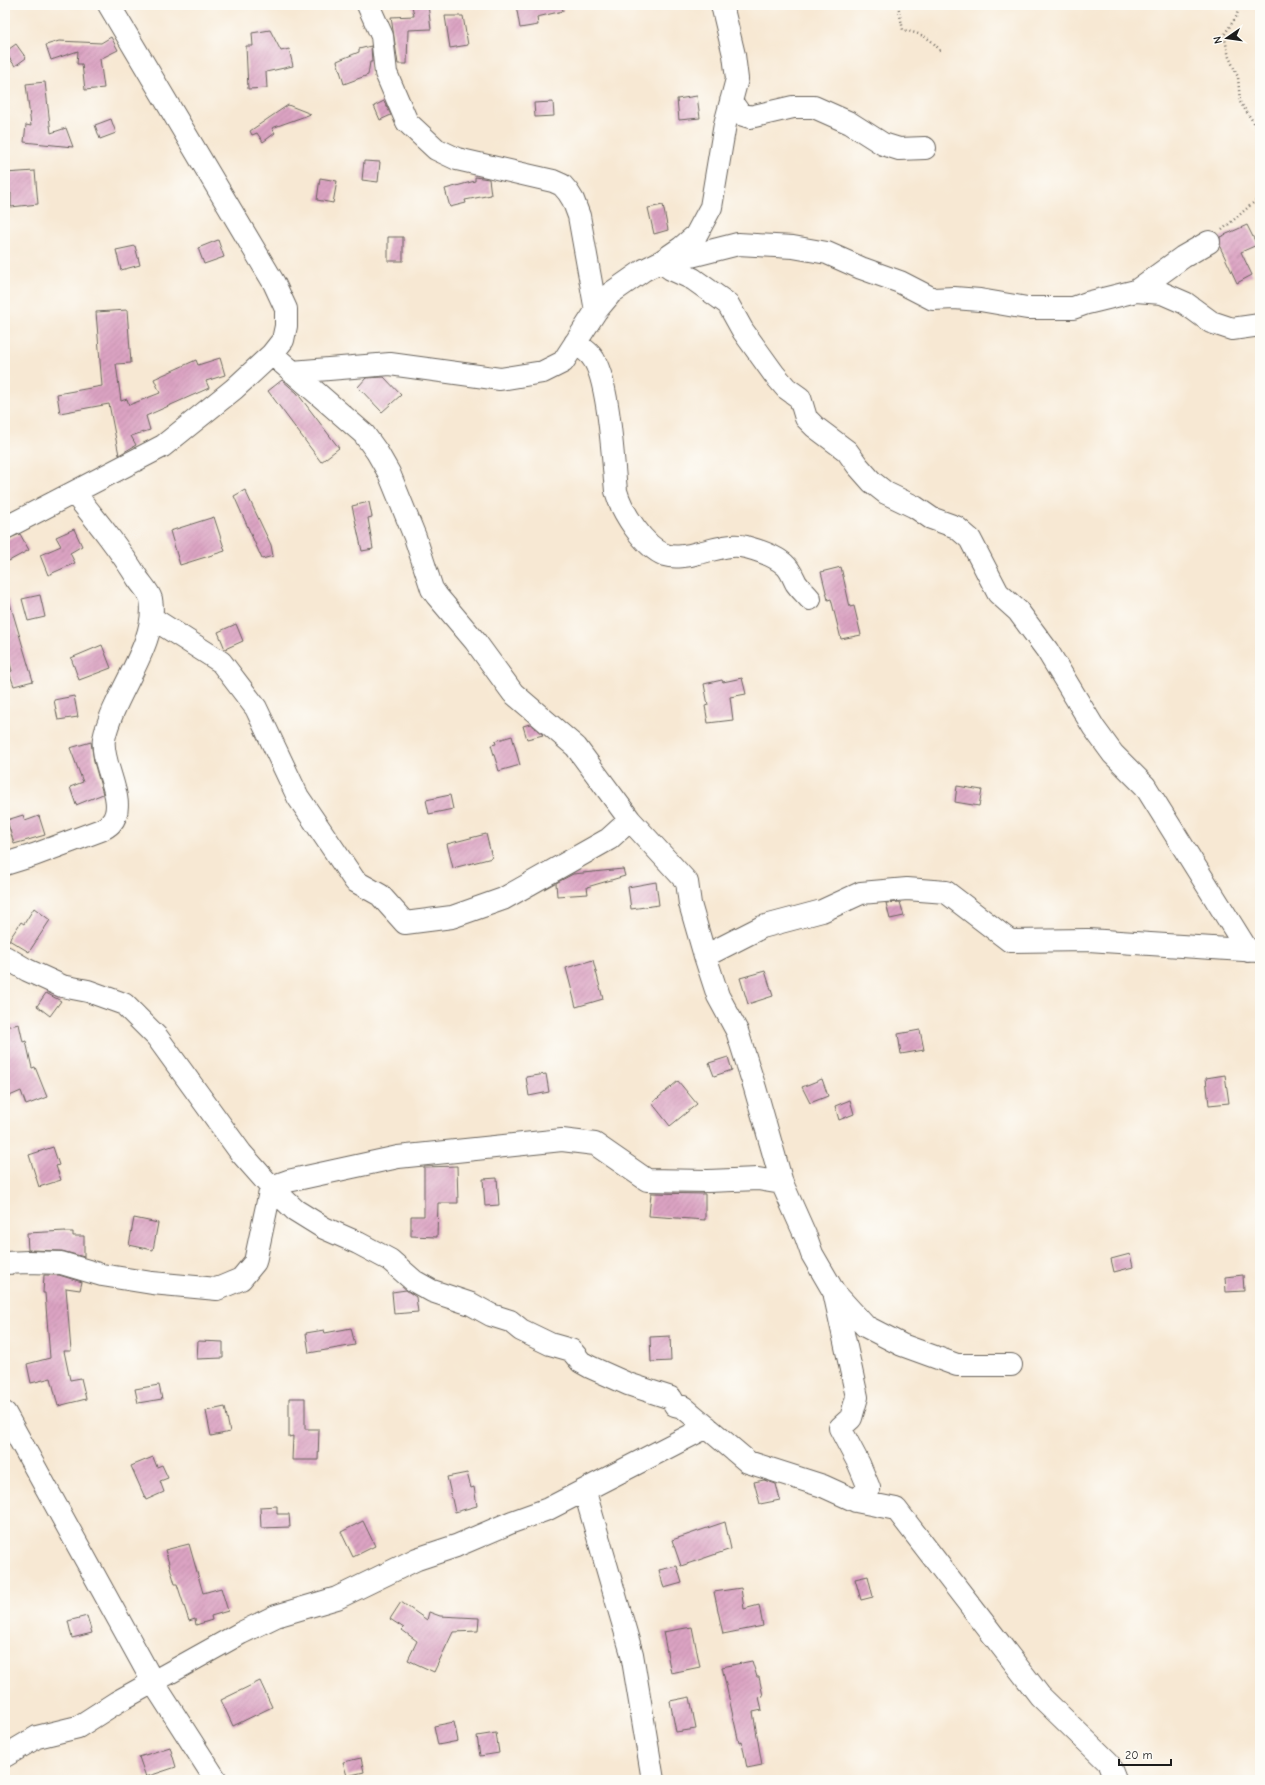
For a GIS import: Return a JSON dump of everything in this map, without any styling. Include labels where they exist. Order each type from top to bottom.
[{"type":"street","points":[[5,528],[36,511],[74,494],[163,446],[234,389],[272,354],[283,340],[286,326],[286,309],[274,283],[109,5]]},
{"type":"street","points":[[368,5],[382,36],[386,73],[407,122],[436,149],[458,159],[553,181],[562,184],[568,192],[573,200],[579,216],[596,311]]},
{"type":"street","points":[[292,372],[390,364],[500,379],[536,373],[554,368],[563,362],[596,311],[611,293],[644,270],[681,248],[696,235],[711,207],[718,173],[720,146],[737,79],[734,55],[722,5]]},
{"type":"street","points":[[731,101],[740,114],[750,117],[794,107],[814,107],[850,123],[884,144],[899,149],[925,148]]},
{"type":"street","points":[[1136,291],[1177,261],[1208,242]]},
{"type":"street","points":[[663,260],[671,261],[738,244],[793,247],[827,253],[861,268],[900,282],[933,299],[954,298],[980,300],[1027,308],[1072,308],[1088,302],[1136,291],[1162,293],[1185,303],[1211,322],[1232,329],[1260,326]]},
{"type":"street","points":[[663,260],[664,264],[671,270],[693,279],[728,304],[743,331],[774,374],[786,388],[800,398],[806,418],[815,427],[847,451],[872,482],[886,493],[914,507],[931,518],[956,527],[970,539],[998,594],[1018,611],[1047,650],[1094,728],[1113,754],[1144,786],[1254,951]]},
{"type":"street","points":[[575,343],[592,356],[597,364],[605,390],[616,491],[619,502],[632,524],[648,544],[665,555],[681,556],[697,554],[727,546],[747,547],[785,564],[797,584],[810,599]]},
{"type":"street","points":[[272,354],[364,434],[377,452],[389,473],[415,537],[432,589],[475,641],[513,693],[576,747],[630,820],[687,882],[690,904],[705,956],[718,996],[736,1031],[755,1088],[782,1183],[812,1254],[834,1292],[865,1326],[902,1346],[957,1365],[1011,1365]]},
{"type":"street","points":[[5,864],[101,830],[111,824],[118,805],[105,758],[104,741],[107,726],[119,696],[144,646],[152,618],[150,598],[118,547],[74,494]]},
{"type":"street","points":[[152,618],[221,662],[256,708],[298,797],[356,880],[380,895],[405,923],[452,917],[504,899],[609,840],[630,820]]},
{"type":"street","points":[[705,956],[762,927],[822,911],[861,892],[907,889],[946,892],[1010,941],[1088,940],[1254,951]]},
{"type":"street","points":[[5,957],[62,986],[88,991],[124,1004],[157,1037],[241,1153],[295,1210],[324,1228],[358,1243],[390,1260],[414,1281],[432,1292],[471,1304],[491,1315],[510,1321],[521,1330],[550,1344],[571,1350],[581,1362],[590,1367],[628,1384],[671,1398],[675,1405],[683,1408],[748,1462],[823,1486],[856,1500],[896,1509],[1040,1696],[1108,1762],[1115,1780]]},
{"type":"street","points":[[272,1187],[288,1181],[398,1157],[562,1140],[595,1144],[647,1180],[708,1181],[758,1179],[782,1183]]},
{"type":"street","points":[[5,1263],[61,1263],[102,1275],[145,1282],[217,1289],[241,1279],[255,1262],[266,1221],[272,1187]]},
{"type":"street","points":[[834,1292],[857,1397],[852,1418],[840,1428],[859,1464],[868,1488],[856,1500]]},
{"type":"street","points":[[5,1413],[153,1682],[216,1780]]},
{"type":"street","points":[[5,1756],[37,1737],[78,1727],[117,1702],[241,1632],[276,1616],[337,1598],[417,1559],[456,1546],[512,1522],[548,1510],[707,1428]]},
{"type":"street","points":[[585,1492],[632,1654],[653,1780]]},
{"type":"path","points":[[898,5],[903,30],[922,34],[934,42],[942,52]]},
{"type":"path","points":[[1240,5],[1236,17],[1224,35],[1229,57],[1238,77],[1240,102],[1260,132]]},
{"type":"path","points":[[1208,242],[1260,197]]},
{"type":"building","points":[[412,5],[428,5],[431,29],[408,30],[407,64],[398,64],[391,17],[414,16]]},
{"type":"building","points":[[516,5],[562,5],[563,11],[537,17],[538,25],[520,28]]},
{"type":"building","points":[[445,16],[463,16],[468,45],[450,48]]},
{"type":"building","points":[[270,30],[281,51],[289,49],[293,66],[266,72],[267,88],[248,89],[246,46],[253,46],[252,33]]},
{"type":"building","points":[[111,37],[118,50],[100,59],[104,88],[85,90],[82,64],[77,64],[78,51],[51,60],[46,45],[59,41],[101,43]]},
{"type":"building","points":[[16,44],[26,58],[15,66],[5,52]]},
{"type":"building","points":[[371,46],[372,62],[370,62],[368,75],[344,84],[337,61],[359,52],[359,49]]},
{"type":"building","points":[[45,82],[51,133],[66,128],[73,147],[24,142],[26,125],[31,126],[26,84]]},
{"type":"building","points":[[697,96],[700,118],[679,120],[677,99]]},
{"type":"building","points":[[384,101],[391,115],[380,120],[374,106]]},
{"type":"building","points":[[553,102],[554,116],[535,117],[534,103]]},
{"type":"building","points":[[288,105],[311,114],[272,128],[275,133],[263,142],[257,133],[252,135],[250,131]]},
{"type":"building","points":[[111,119],[116,133],[100,139],[95,125]]},
{"type":"building","points":[[364,161],[380,162],[378,182],[362,180]]},
{"type":"building","points":[[35,171],[38,204],[11,207],[11,193],[5,193],[5,173]]},
{"type":"building","points":[[475,177],[489,179],[491,195],[465,200],[466,203],[450,207],[445,189],[475,181]]},
{"type":"building","points":[[320,178],[337,181],[333,203],[317,200]]},
{"type":"building","points":[[663,205],[668,230],[654,234],[648,208]]},
{"type":"building","points":[[1247,225],[1257,245],[1241,252],[1252,275],[1237,283],[1220,247],[1220,237]]},
{"type":"building","points":[[388,237],[403,237],[403,261],[388,261]]},
{"type":"building","points":[[218,240],[224,257],[204,264],[198,248]]},
{"type":"building","points":[[135,246],[140,265],[121,270],[116,250]]},
{"type":"building","points":[[127,310],[131,363],[116,364],[121,401],[127,399],[129,405],[160,393],[154,379],[196,360],[198,365],[220,358],[225,375],[206,381],[209,388],[146,416],[150,430],[131,436],[136,445],[119,455],[109,404],[60,413],[57,394],[102,386],[96,312]]},
{"type":"building","points":[[384,377],[401,395],[382,412],[358,387],[366,378]]},
{"type":"building","points":[[282,380],[297,393],[339,448],[321,462],[268,391]]},
{"type":"building","points":[[245,490],[271,545],[273,556],[262,559],[234,496]]},
{"type":"building","points":[[369,502],[372,517],[368,518],[373,549],[362,551],[352,506]]},
{"type":"building","points":[[214,517],[225,551],[180,565],[170,531]]},
{"type":"building","points":[[74,529],[82,546],[70,553],[75,563],[48,575],[40,555],[61,546],[56,537]]},
{"type":"building","points":[[20,534],[29,550],[9,561],[5,554],[5,540]]},
{"type":"building","points":[[841,567],[850,607],[854,606],[861,635],[841,639],[831,599],[828,600],[821,572]]},
{"type":"building","points":[[40,595],[45,617],[28,621],[22,599]]},
{"type":"building","points":[[9,600],[33,681],[14,686],[9,672],[12,671],[5,645],[5,601]]},
{"type":"building","points":[[236,624],[243,641],[225,649],[218,632]]},
{"type":"building","points":[[102,645],[111,668],[79,680],[71,658]]},
{"type":"building","points":[[742,678],[746,694],[730,697],[733,720],[708,723],[705,706],[708,705],[704,684]]},
{"type":"building","points":[[74,696],[78,717],[58,720],[54,700]]},
{"type":"building","points":[[530,724],[543,735],[527,739],[523,726]]},
{"type":"building","points":[[512,736],[520,765],[499,771],[491,745],[496,744],[495,741]]},
{"type":"building","points":[[91,742],[94,762],[103,794],[76,805],[70,787],[83,782],[70,748]]},
{"type":"building","points":[[957,786],[982,790],[979,806],[955,802]]},
{"type":"building","points":[[450,795],[453,809],[429,814],[426,800]]},
{"type":"building","points":[[23,815],[25,821],[39,816],[45,835],[14,844],[7,820]]},
{"type":"building","points":[[486,834],[492,858],[453,868],[447,844]]},
{"type":"building","points":[[623,869],[625,876],[587,887],[588,894],[557,896],[556,883],[573,874]]},
{"type":"building","points":[[656,882],[659,905],[631,909],[628,887]]},
{"type":"building","points":[[900,902],[904,916],[890,919],[886,903]]},
{"type":"building","points":[[34,908],[50,920],[29,952],[9,940],[21,922],[24,924]]},
{"type":"building","points":[[593,960],[603,999],[576,1007],[566,968]]},
{"type":"building","points":[[765,971],[773,996],[748,1004],[740,978]]},
{"type":"building","points":[[46,993],[61,1001],[50,1016],[37,1006]]},
{"type":"building","points":[[19,1024],[23,1042],[26,1041],[32,1068],[35,1067],[47,1097],[26,1105],[21,1091],[5,1098],[5,1027]]},
{"type":"building","points":[[920,1030],[924,1050],[901,1054],[898,1034]]},
{"type":"building","points":[[728,1057],[732,1070],[714,1076],[709,1063]]},
{"type":"building","points":[[546,1074],[549,1092],[529,1096],[526,1077]]},
{"type":"building","points":[[1225,1075],[1229,1103],[1209,1105],[1206,1078]]},
{"type":"building","points":[[822,1079],[828,1096],[810,1103],[802,1087]]},
{"type":"building","points":[[678,1081],[697,1104],[670,1126],[652,1103]]},
{"type":"building","points":[[850,1100],[854,1114],[839,1120],[835,1106]]},
{"type":"building","points":[[53,1147],[59,1165],[56,1166],[61,1180],[39,1187],[29,1155]]},
{"type":"building","points":[[457,1166],[458,1203],[438,1203],[437,1237],[411,1236],[411,1216],[424,1216],[424,1167]]},
{"type":"building","points":[[497,1178],[499,1205],[485,1206],[483,1179]]},
{"type":"building","points":[[651,1193],[705,1194],[705,1220],[649,1216]]},
{"type":"building","points":[[134,1218],[158,1223],[153,1250],[129,1245]]},
{"type":"building","points":[[73,1232],[73,1236],[84,1236],[84,1257],[62,1251],[28,1250],[27,1233]]},
{"type":"building","points":[[1130,1254],[1133,1267],[1114,1272],[1111,1259]]},
{"type":"building","points":[[44,1275],[59,1275],[82,1282],[80,1290],[66,1288],[71,1351],[64,1351],[70,1380],[81,1378],[86,1399],[58,1406],[51,1378],[31,1383],[27,1364],[50,1358],[45,1293],[43,1293]]},
{"type":"building","points":[[1243,1275],[1244,1291],[1226,1292],[1225,1277]]},
{"type":"building","points":[[406,1290],[416,1297],[418,1312],[394,1314],[392,1292]]},
{"type":"building","points":[[351,1328],[355,1345],[309,1353],[306,1333],[324,1330],[325,1333]]},
{"type":"building","points":[[670,1336],[671,1361],[651,1362],[650,1337]]},
{"type":"building","points":[[198,1341],[223,1342],[223,1358],[197,1359]]},
{"type":"building","points":[[159,1385],[162,1399],[138,1403],[135,1389]]},
{"type":"building","points":[[289,1398],[305,1398],[305,1429],[319,1429],[318,1460],[292,1460],[293,1436],[289,1437]]},
{"type":"building","points":[[225,1407],[230,1432],[211,1436],[206,1411]]},
{"type":"building","points":[[153,1457],[157,1467],[162,1465],[168,1478],[160,1481],[164,1492],[146,1500],[131,1466]]},
{"type":"building","points":[[467,1473],[471,1488],[474,1487],[477,1506],[455,1512],[447,1477]]},
{"type":"building","points":[[764,1480],[776,1484],[780,1500],[760,1504],[754,1482]]},
{"type":"building","points":[[277,1506],[277,1514],[289,1514],[290,1527],[261,1528],[260,1507]]},
{"type":"building","points":[[363,1521],[375,1546],[353,1557],[341,1532]]},
{"type":"building","points":[[725,1522],[731,1549],[681,1566],[672,1540]]},
{"type":"building","points":[[189,1544],[203,1593],[221,1588],[228,1611],[211,1616],[212,1620],[196,1625],[195,1619],[189,1621],[177,1584],[175,1584],[165,1550]]},
{"type":"building","points":[[677,1566],[682,1583],[664,1588],[659,1570]]},
{"type":"building","points":[[868,1576],[873,1597],[861,1600],[855,1579]]},
{"type":"building","points":[[741,1588],[744,1609],[759,1605],[763,1626],[723,1634],[714,1592]]},
{"type":"building","points":[[401,1602],[427,1620],[429,1612],[440,1616],[479,1618],[478,1631],[453,1632],[434,1672],[408,1660],[417,1641],[402,1630],[404,1628],[390,1619]]},
{"type":"building","points":[[87,1616],[92,1633],[72,1638],[68,1621]]},
{"type":"building","points":[[692,1627],[700,1667],[671,1673],[663,1632]]},
{"type":"building","points":[[752,1661],[757,1677],[759,1677],[763,1696],[759,1697],[762,1710],[753,1712],[762,1765],[747,1768],[742,1742],[739,1743],[722,1667]]},
{"type":"building","points":[[260,1681],[272,1707],[233,1726],[221,1700]]},
{"type":"building","points":[[690,1697],[696,1729],[676,1732],[670,1701]]},
{"type":"building","points":[[454,1722],[458,1741],[438,1745],[434,1726]]},
{"type":"building","points":[[496,1733],[499,1753],[480,1756],[477,1736]]},
{"type":"building","points":[[170,1747],[176,1767],[146,1777],[139,1757]]},
{"type":"building","points":[[361,1758],[364,1772],[347,1776],[343,1762]]}]
